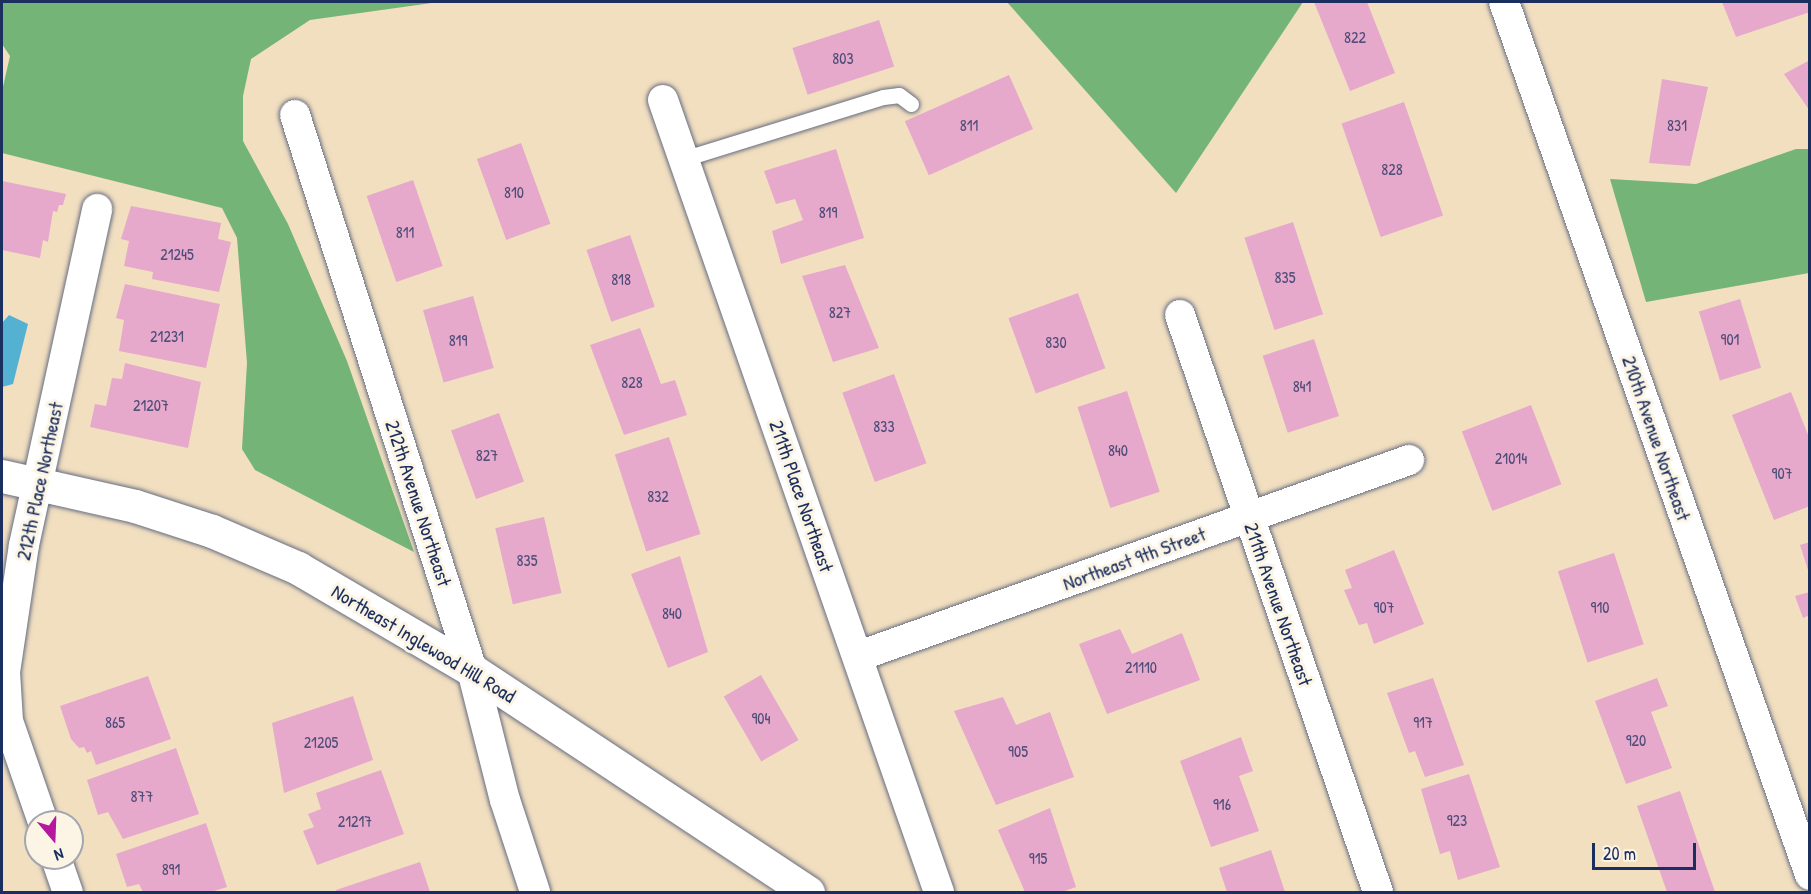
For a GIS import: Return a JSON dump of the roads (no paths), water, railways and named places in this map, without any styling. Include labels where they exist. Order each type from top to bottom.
[{"type":"street","name":"210th Avenue Northeast","points":[[1504,2],[1809,875]]},
{"type":"street","name":"211th Place Northeast","points":[[663,100],[859,656],[939,892]]},
{"type":"street","name":"212th Avenue Northeast","points":[[295,115],[472,670],[505,800],[535,892]]},
{"type":"street","name":"212th Place Northeast","points":[[39,810],[8,721],[5,672],[22,557],[97,209]]},
{"type":"street","name":"211th Avenue Northeast","points":[[1180,315],[1378,892]]},
{"type":"street","name":"Northeast 9th Street","points":[[859,656],[1409,459]]},
{"type":"street","name":"Northeast Inglewood Hill Road","points":[[2,476],[39,482],[135,506],[212,531],[298,568],[472,670],[808,892]]},
{"type":"street","points":[[60,870],[68,892]]},
{"type":"lane","points":[[683,159],[883,97],[899,95],[911,104]]},
{"type":"water","points":[[9,315],[28,324],[13,384],[2,387],[2,323]]}]
